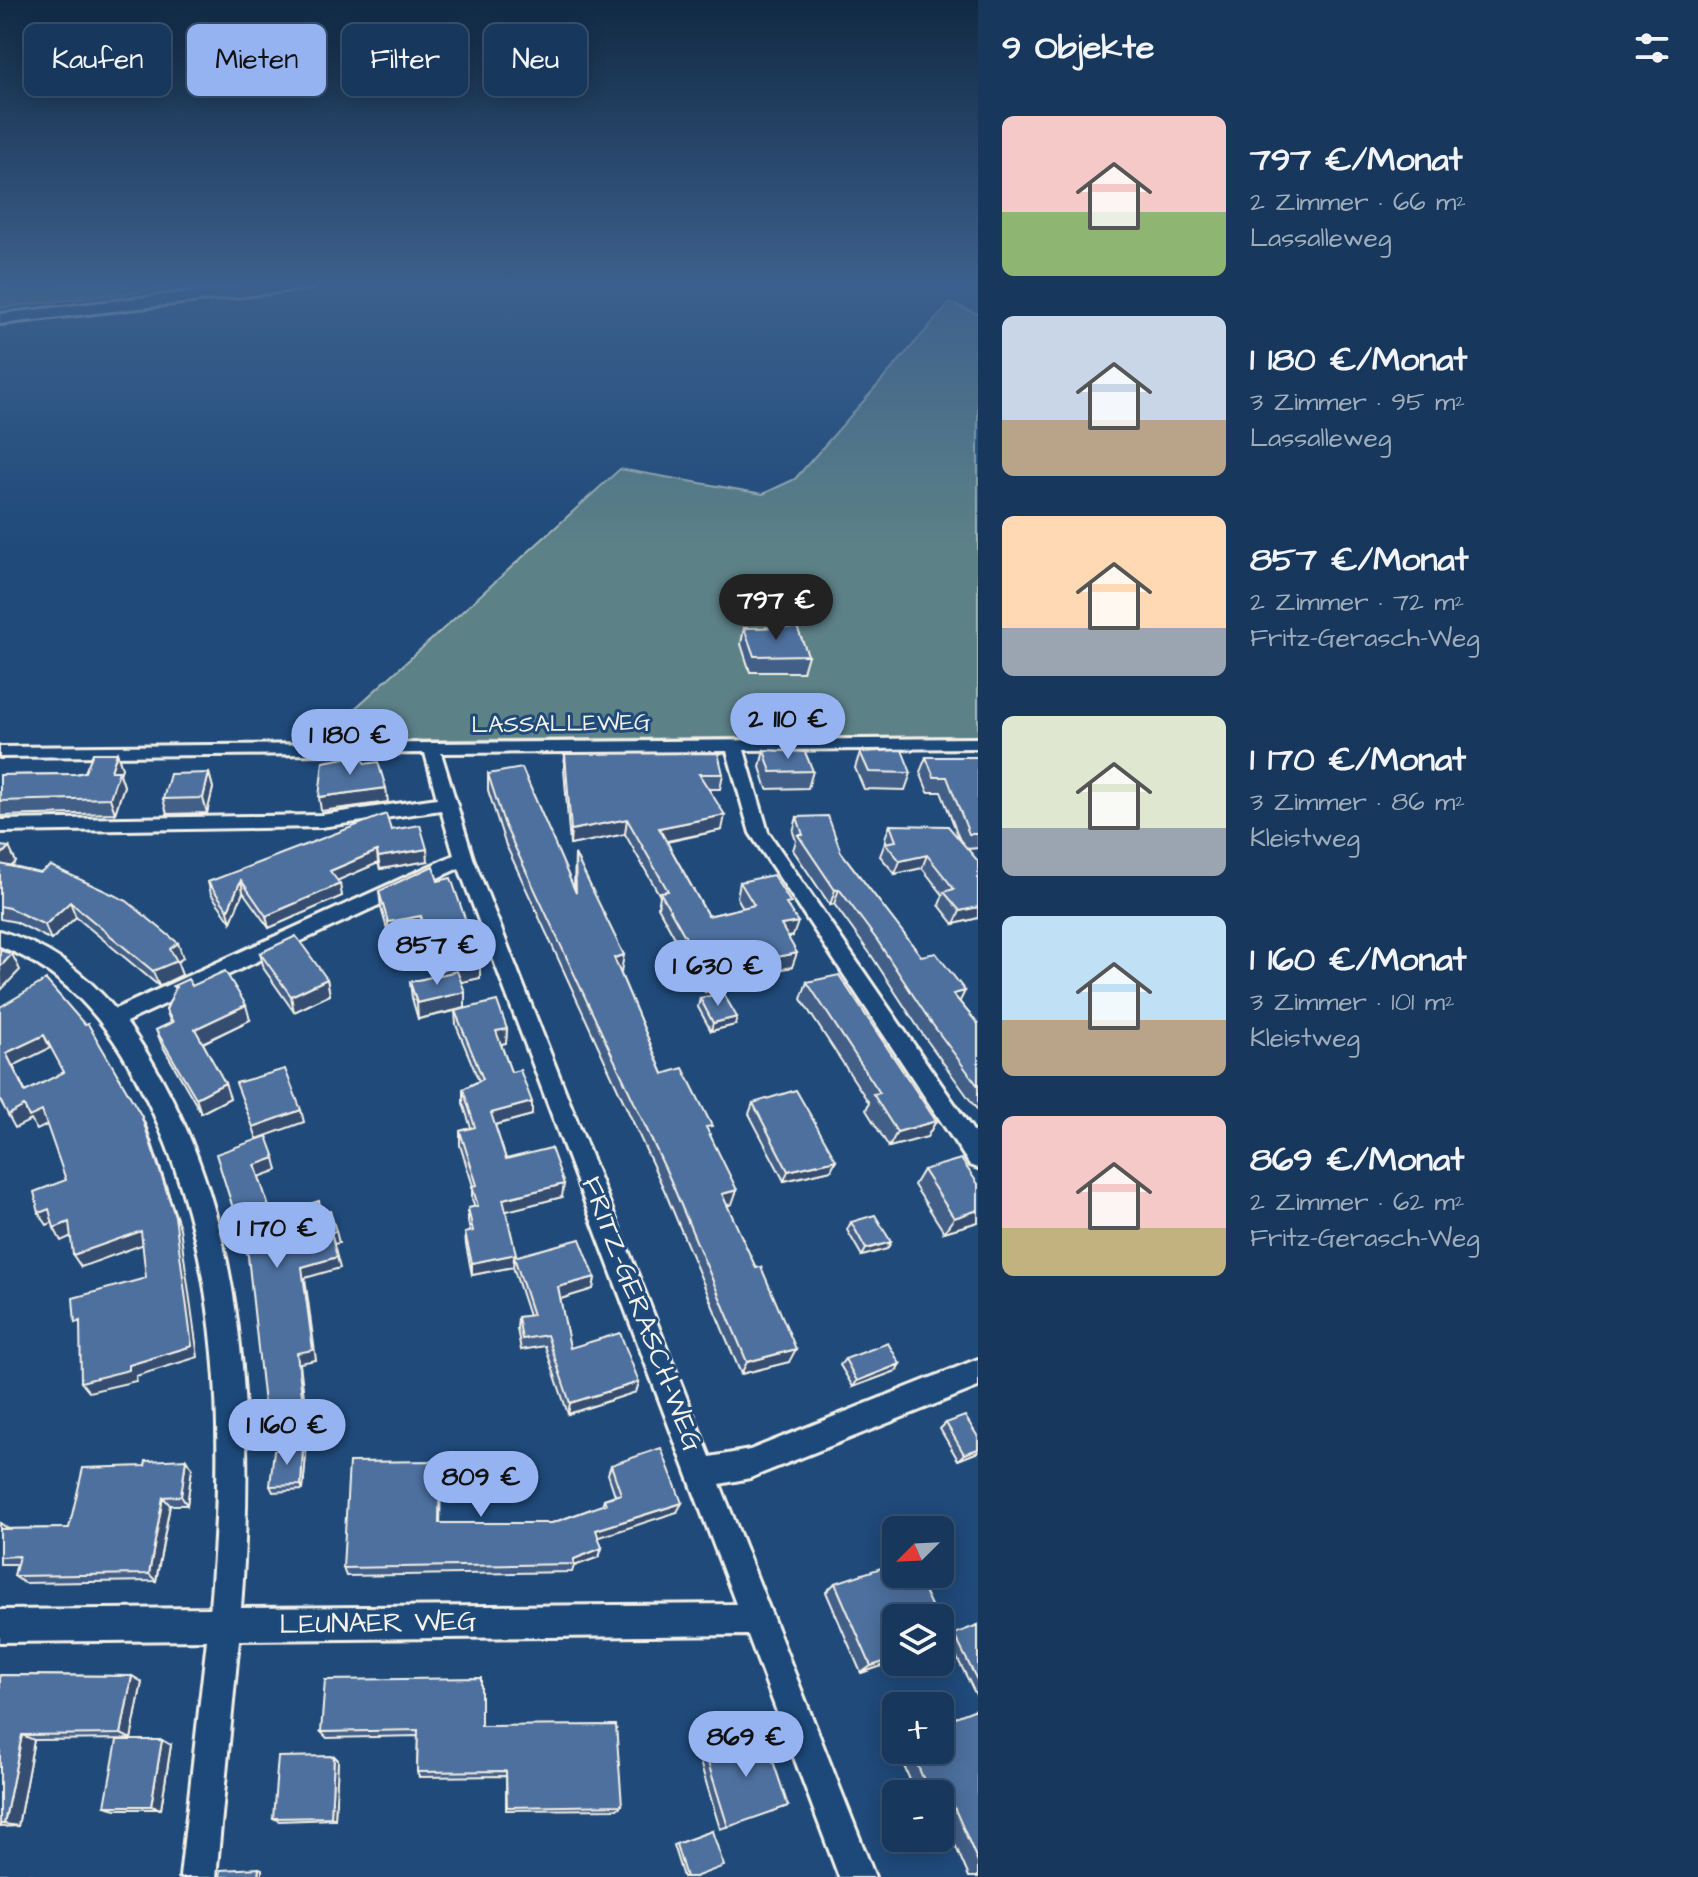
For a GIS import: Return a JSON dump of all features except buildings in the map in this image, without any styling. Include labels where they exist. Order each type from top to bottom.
[{"type":"street","name":"LASSALLEWEG","points":[[0,752],[978,743]]},
{"type":"street","points":[[734,746],[759,833],[978,1158]]},
{"type":"street","name":"FRITZ-GERASCH-WEG","points":[[432,750],[464,858],[704,1473],[857,1877]]},
{"type":"street","points":[[0,826],[321,821],[446,803]]},
{"type":"street","points":[[115,1018],[464,858]]},
{"type":"street","points":[[0,938],[21,945],[72,976],[115,1018],[169,1110],[204,1207],[226,1319],[234,1401],[223,1624],[198,1877]]},
{"type":"street","points":[[704,1473],[750,1464],[978,1373]]},
{"type":"street","name":"LEUNAER WEG","points":[[0,1626],[757,1619]]},
{"type":"green space","points":[[890,371],[978,371],[978,736],[319,741],[620,469],[763,494],[795,479]]}]
